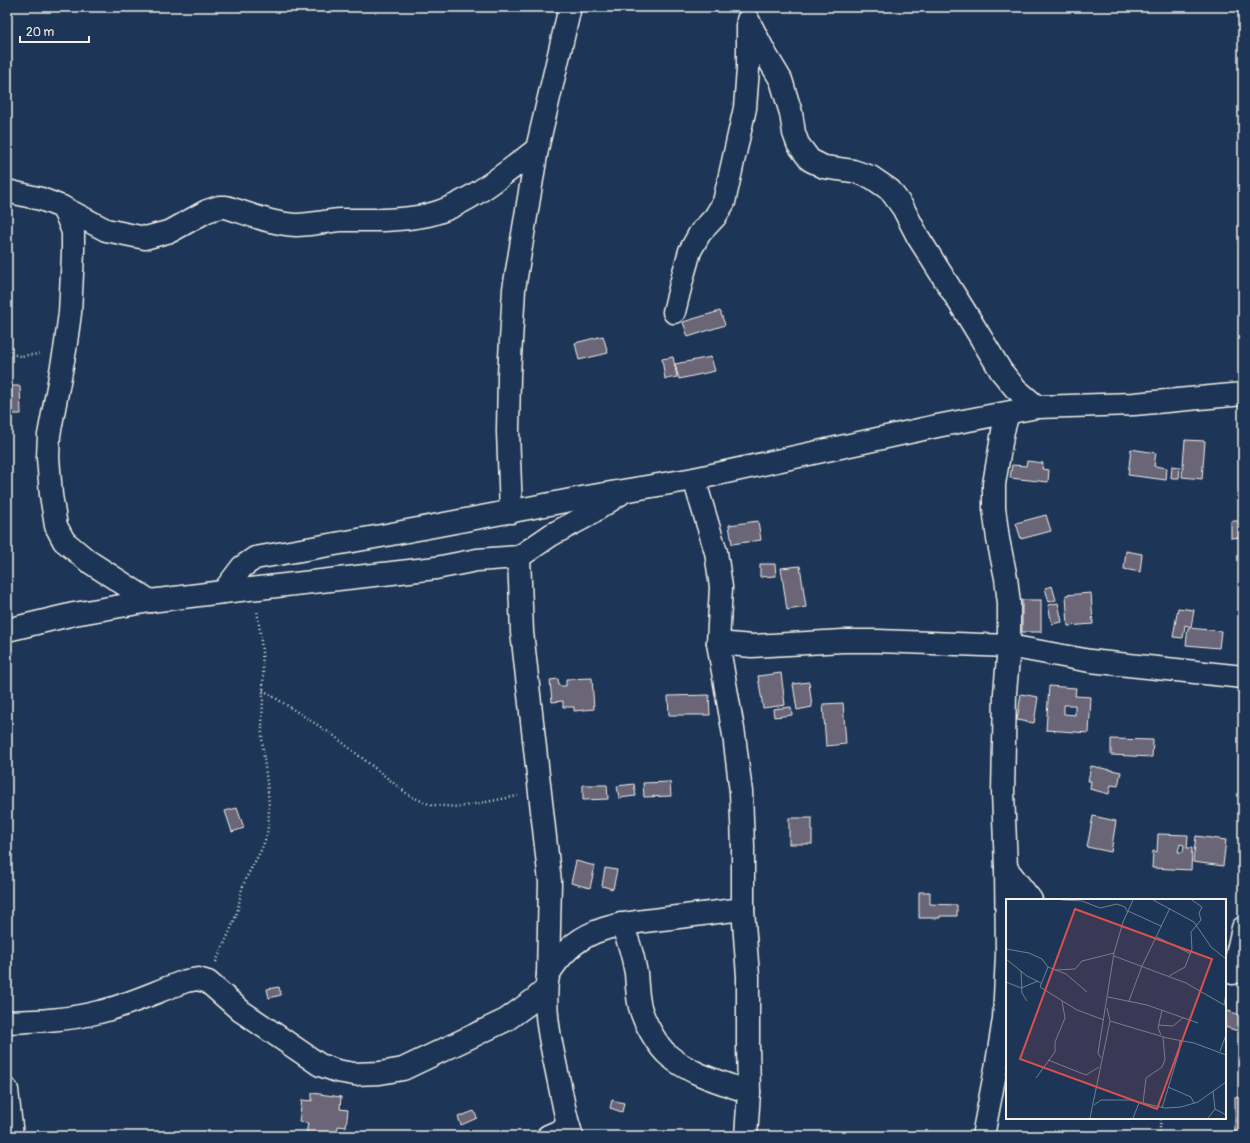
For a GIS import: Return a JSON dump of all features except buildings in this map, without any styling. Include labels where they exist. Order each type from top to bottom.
[{"type":"street","points":[[511,512],[508,431],[509,375],[514,289],[537,149],[570,7]]},
{"type":"street","points":[[674,312],[690,251],[700,233],[715,217],[724,202],[745,108],[748,69],[747,14]]},
{"type":"street","points":[[747,14],[766,55],[781,80],[794,133],[802,150],[810,160],[824,167],[853,171],[871,177],[890,190],[1000,371],[1014,388],[1037,407]]},
{"type":"street","points":[[7,191],[41,199],[62,207],[106,230],[145,238],[171,231],[219,206],[271,221],[295,225],[332,221],[398,220],[424,216],[444,210],[493,182],[537,149]]},
{"type":"street","points":[[62,207],[73,232],[73,253],[70,313],[65,350],[49,435],[48,457],[51,495],[56,526],[64,541],[88,561],[150,601]]},
{"type":"street","points":[[223,592],[242,566],[255,558],[626,490],[694,479],[936,426],[1037,407],[1134,404],[1243,394]]},
{"type":"street","points":[[1006,899],[1003,747],[1005,693],[1009,646],[1009,603],[994,508],[994,484],[1003,431],[1008,413]]},
{"type":"street","points":[[694,479],[716,552],[721,586],[718,643],[734,735],[741,792],[743,909],[748,976],[749,1092],[746,1136]]},
{"type":"street","points":[[7,630],[74,614],[150,601],[436,568],[477,560],[519,557],[551,535],[585,517],[626,490]]},
{"type":"street","points":[[519,557],[522,632],[550,882],[547,982],[548,1027],[565,1117],[570,1132],[548,1136]]},
{"type":"street","points":[[718,643],[752,646],[843,641],[878,641],[1009,646],[1090,661],[1243,677]]},
{"type":"street","points":[[1006,868],[1030,899]]},
{"type":"street","points":[[7,1022],[42,1021],[98,1013],[119,1007],[186,981],[198,979],[208,982],[241,1012],[320,1065],[337,1071],[354,1074],[380,1073],[404,1069],[506,1020],[535,999],[547,982],[556,962],[568,949],[583,938],[596,932],[621,924],[743,909]]},
{"type":"street","points":[[621,924],[628,939],[633,958],[640,1006],[646,1023],[668,1056],[680,1064],[705,1076],[749,1092]]},
{"type":"street","points":[[1234,973],[1243,928]]},
{"type":"street","points":[[983,1136],[998,1063],[1004,1020],[1006,976]]},
{"type":"street","points":[[7,1090],[12,1136]]},
{"type":"path","points":[[7,353],[20,356],[65,350]]},
{"type":"path","points":[[208,982],[237,912],[243,885],[261,851],[266,835],[269,798],[262,735],[263,690],[259,628],[254,588]]},
{"type":"path","points":[[263,690],[333,735],[410,796],[431,805],[459,807],[540,791]]},
{"type":"path","points":[[1159,1136],[1161,1119]]}]
